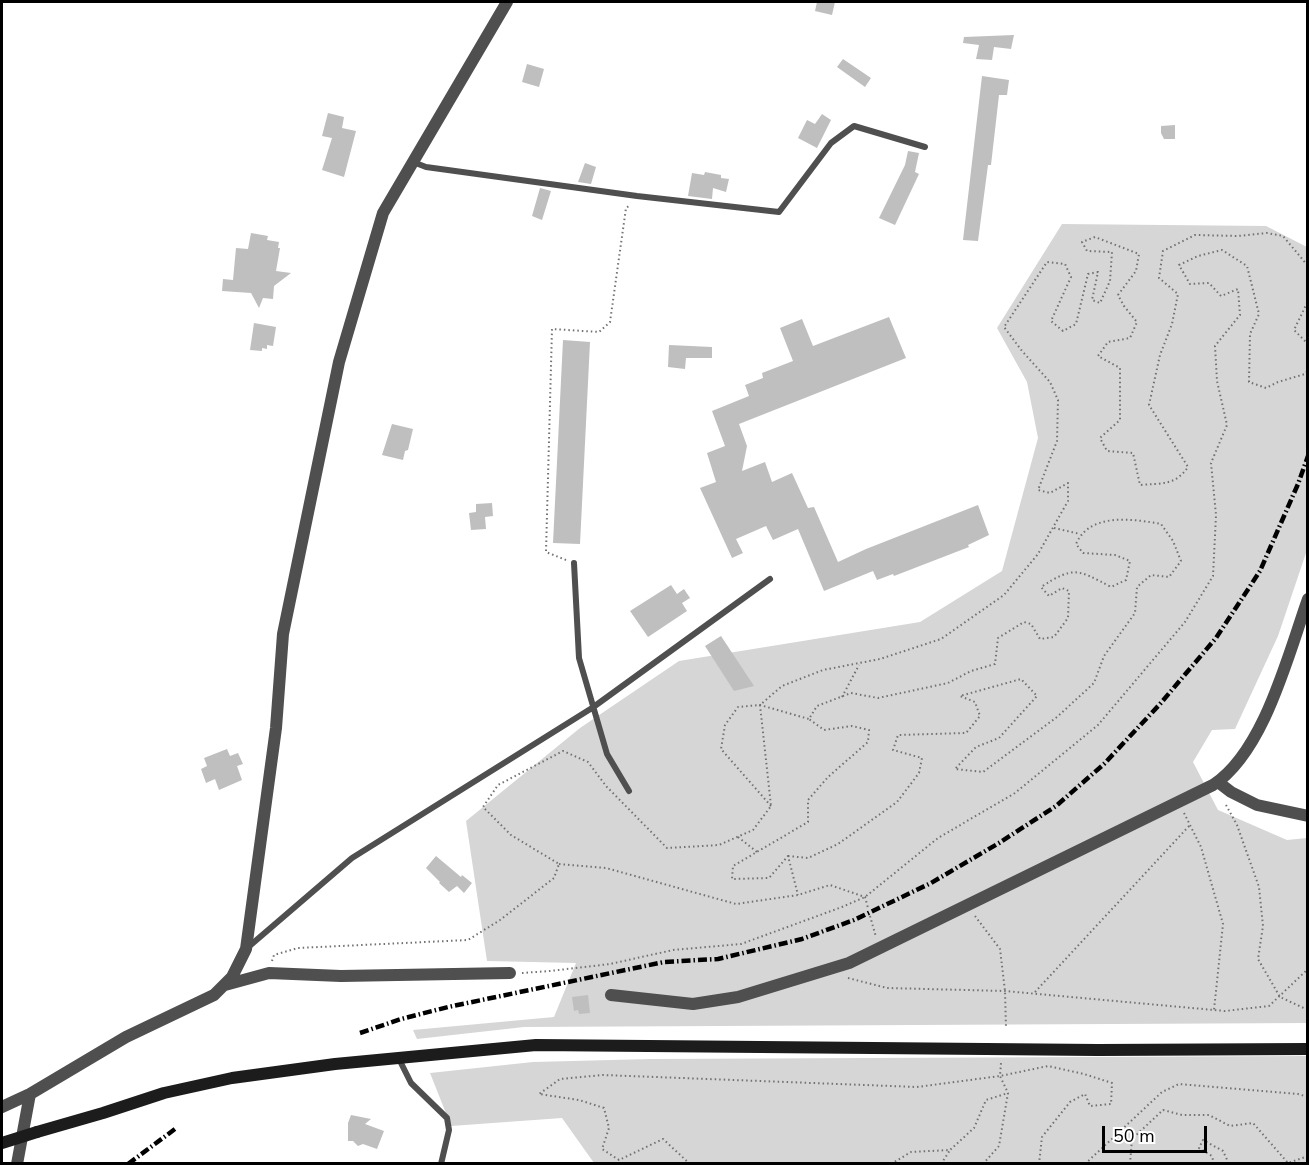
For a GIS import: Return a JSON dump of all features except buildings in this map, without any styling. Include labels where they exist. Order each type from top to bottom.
[{"type":"main road","points":[[2,1143],[164,1093],[232,1078],[335,1064],[536,1045],[1098,1050],[1308,1049]]},
{"type":"street","points":[[2,1107],[30,1094],[126,1037],[214,995],[232,977],[246,949],[276,728],[283,634],[339,362],[382,213],[507,2]]},
{"type":"street","points":[[611,995],[693,1004],[726,999],[788,983],[849,963],[1216,783],[1241,758],[1256,735],[1272,700],[1308,599]]},
{"type":"street","points":[[1216,783],[1257,806],[1308,816]]},
{"type":"street","points":[[224,985],[269,973],[341,976],[510,973]]},
{"type":"street","points":[[17,1164],[30,1094]]},
{"type":"lane","points":[[413,162],[426,167],[637,196],[779,212],[831,143],[854,126],[925,147]]},
{"type":"lane","points":[[574,563],[579,658],[607,754],[629,791]]},
{"type":"lane","points":[[246,949],[352,858],[592,708],[770,579]]},
{"type":"lane","points":[[399,1059],[411,1083],[447,1118],[450,1130],[441,1164]]},
{"type":"path","points":[[574,563],[546,552],[552,329],[598,333],[610,322],[626,208],[634,204],[637,196]]},
{"type":"path","points":[[760,705],[782,686],[823,670],[880,659],[941,639],[1004,595],[1038,554],[1068,501],[1068,483],[1050,493],[1038,490],[1057,441],[1058,400],[1050,382],[1004,327],[1047,262],[1065,264],[1071,277],[1051,321],[1063,331],[1076,324],[1088,274],[1098,272],[1092,300],[1100,303],[1110,281],[1112,252],[1087,251],[1082,242],[1095,237],[1139,254],[1136,272],[1118,295],[1137,322],[1130,338],[1108,342],[1098,356],[1119,368],[1120,420],[1100,438],[1107,451],[1133,453],[1140,485],[1169,483],[1180,478],[1188,467],[1149,405],[1160,355],[1172,324],[1178,294],[1159,278],[1163,251],[1195,236],[1267,233],[1283,236],[1308,266]]},
{"type":"path","points":[[510,973],[610,964],[673,950],[741,944],[842,907],[865,897],[938,838],[1015,793],[1098,725],[1185,622],[1213,576],[1216,515],[1211,463],[1227,425],[1217,381],[1215,346],[1240,315],[1238,289],[1221,296],[1209,283],[1190,284],[1179,265],[1198,256],[1222,250],[1247,266],[1259,314],[1250,334],[1249,382],[1266,388],[1305,374],[1308,370]]},
{"type":"path","points":[[1308,298],[1294,330],[1308,344]]},
{"type":"path","points":[[788,856],[808,858],[838,844],[897,802],[919,773],[922,758],[893,750],[898,735],[966,733],[980,716],[975,702],[960,696],[1021,679],[1037,696],[999,738],[976,747],[955,768],[983,772],[1057,717],[1094,683],[1104,656],[1135,613],[1137,587],[1151,574],[1169,578],[1181,561],[1173,541],[1161,524],[1134,519],[1099,522],[1080,534],[1076,544],[1083,553],[1115,555],[1130,561],[1126,580],[1111,586],[1083,572],[1063,573],[1041,587],[1049,596],[1062,588],[1069,591],[1068,618],[1054,637],[1040,639],[1031,624],[1024,622],[998,638],[995,664],[972,671],[948,683],[878,698],[850,693],[817,706],[809,719]]},
{"type":"path","points":[[1053,527],[1080,534]]},
{"type":"path","points":[[842,697],[860,663]]},
{"type":"path","points":[[760,705],[771,806],[753,830],[719,845],[667,848],[613,794],[588,762],[563,751],[498,786],[483,807],[511,835],[559,864],[606,868],[736,904],[798,895],[830,885],[865,897]]},
{"type":"path","points":[[771,806],[721,749],[725,725],[738,707],[760,705],[809,719],[824,730],[852,726],[868,730],[868,742],[828,777],[808,801],[808,822],[733,866],[732,879],[769,878],[788,856]]},
{"type":"path","points":[[1216,783],[1237,825],[1259,887],[1263,926],[1258,960],[1280,997],[1308,1010]]},
{"type":"path","points":[[1179,801],[1200,847],[1223,924],[1214,1010]]},
{"type":"path","points":[[1034,993],[1190,825]]},
{"type":"path","points":[[737,837],[757,852]]},
{"type":"path","points":[[788,856],[798,895]]},
{"type":"path","points":[[269,973],[273,955],[298,948],[468,940],[500,920],[554,878],[559,864]]},
{"type":"path","points":[[865,897],[868,908]]},
{"type":"path","points":[[967,905],[1000,950],[1005,991],[1006,1028]]},
{"type":"path","points":[[870,916],[879,949]]},
{"type":"path","points":[[845,977],[887,988],[1005,991],[1225,1011],[1269,1006],[1308,969]]},
{"type":"path","points":[[983,1164],[999,1146],[1008,1093],[1000,1076],[1001,1064]]},
{"type":"path","points":[[690,1164],[663,1139],[619,1160],[602,1149],[609,1128],[604,1108],[579,1100],[539,1094],[560,1078],[603,1075],[916,1087],[1000,1076],[1048,1066],[1112,1083],[1111,1104],[1090,1106],[1085,1094],[1070,1101],[1042,1137],[1039,1164]]},
{"type":"path","points":[[1085,1164],[1162,1092],[1179,1084],[1298,1094],[1308,1097]]},
{"type":"path","points":[[940,1164],[950,1150],[974,1128],[986,1100],[1008,1093]]},
{"type":"path","points":[[1130,1164],[1132,1139],[1163,1110],[1182,1115],[1209,1114],[1230,1126],[1253,1123],[1288,1163],[1308,1156]]},
{"type":"path","points":[[1214,1164],[1212,1156],[1199,1148],[1203,1140],[1223,1151],[1229,1164]]},
{"type":"path","points":[[891,1164],[911,1152],[950,1150]]},
{"type":"shaded area","points":[[1062,224],[1266,226],[1307,247],[1307,550],[1278,636],[1235,729],[1212,730],[1193,762],[1218,810],[1287,840],[1307,838],[1307,1023],[524,1027],[417,1039],[413,1030],[554,1017],[576,963],[487,961],[466,821],[580,728],[679,661],[920,622],[1002,571],[1038,438],[1027,382],[997,328]]},
{"type":"shaded area","points":[[1307,1056],[1307,1163],[594,1163],[562,1118],[451,1126],[430,1073],[533,1062],[651,1059]]},
{"type":"railway","points":[[360,1033],[401,1019],[448,1007],[664,962],[718,959],[802,939],[854,920],[931,883],[999,843],[1056,806],[1104,764],[1160,704],[1216,638],[1260,571],[1308,456]]},
{"type":"railway","points":[[128,1164],[175,1129]]}]
